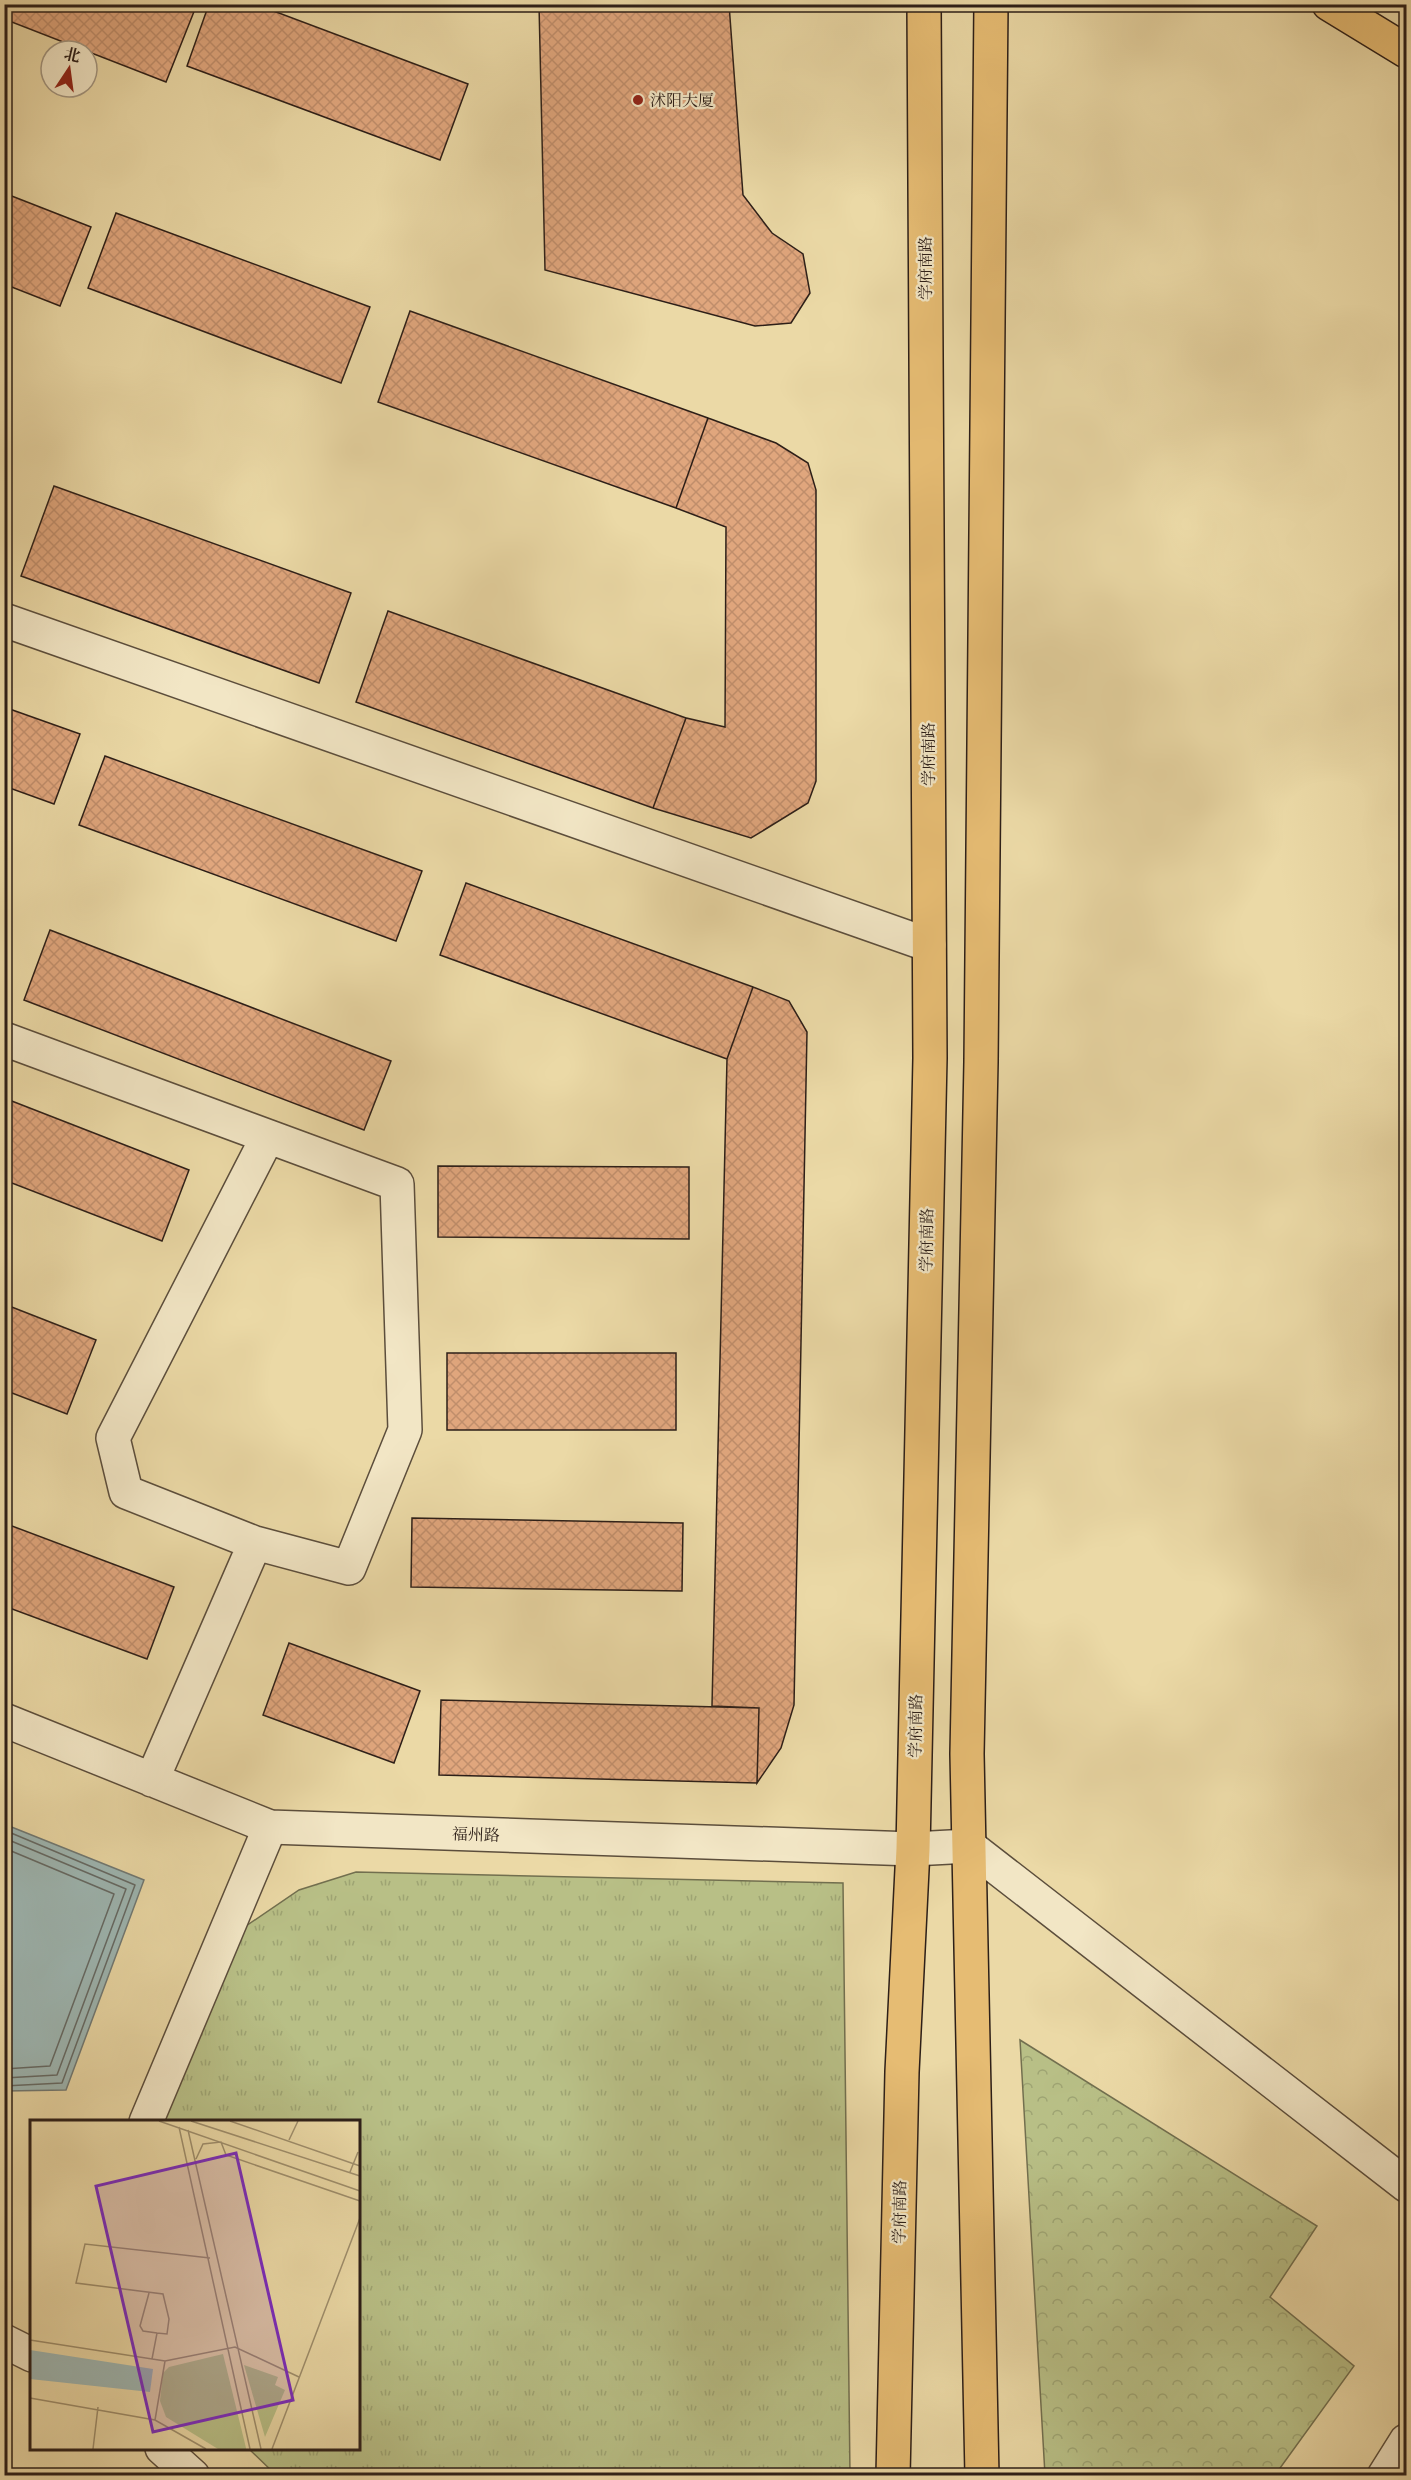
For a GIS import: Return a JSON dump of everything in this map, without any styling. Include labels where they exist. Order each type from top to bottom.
[{"type":"main road","name":"学府南路","points":[[893,2475],[902,2072],[913,1848],[930,1070],[924,4]]},
{"type":"main road","points":[[1329,4],[1407,51]]},
{"type":"main road","points":[[982,2475],[967,1742],[982,1038],[992,8]]},
{"type":"street","points":[[4,620],[929,945]]},
{"type":"street","points":[[4,1039],[267,1138],[397,1184],[405,1430],[349,1568],[255,1543],[126,1492],[113,1438],[267,1138]]},
{"type":"street","points":[[152,1779],[255,1543]]},
{"type":"street","name":"福州路","points":[[4,1720],[270,1827],[913,1848],[969,1846]]},
{"type":"street","points":[[146,2120],[270,1827]]},
{"type":"street","points":[[969,1846],[1407,2185]]},
{"type":"street","points":[[4,2341],[30,2354]]},
{"type":"street","points":[[1384,2475],[1407,2441]]},
{"type":"street","points":[[164,2450],[193,2475]]},
{"type":"green space","points":[[356,1872],[843,1883],[850,2475],[276,2475],[250,2450],[360,2450],[360,2120],[161,2120],[246,1926],[299,1890]]},
{"type":"green space","points":[[1020,2040],[1317,2226],[1270,2297],[1354,2366],[1275,2475],[1045,2475]]},
{"type":"water","points":[[4,1824],[144,1880],[66,2090],[5,2091]]},
{"type":"building","points":[[4,4],[197,4],[166,82],[99,56],[99,39],[55,39],[4,19]]},
{"type":"building","points":[[209,4],[255,4],[468,84],[440,160],[187,66]]},
{"type":"building","name":"沭阳大厦","points":[[539,4],[729,4],[743,195],[772,233],[803,254],[810,293],[791,323],[755,326],[545,270]]},
{"type":"building","points":[[4,193],[91,227],[60,306],[4,284]]},
{"type":"building","points":[[116,213],[370,307],[341,383],[88,288]]},
{"type":"building","points":[[410,311],[708,418],[676,508],[378,402]]},
{"type":"building","points":[[708,418],[776,443],[808,463],[816,490],[816,781],[808,803],[751,838],[653,808],[686,718],[725,727],[726,527],[676,508]]},
{"type":"building","points":[[54,486],[351,593],[319,683],[21,576]]},
{"type":"building","points":[[388,611],[686,718],[653,808],[356,702]]},
{"type":"building","points":[[4,707],[80,734],[54,804],[4,786]]},
{"type":"building","points":[[105,756],[422,871],[396,941],[79,825]]},
{"type":"building","points":[[466,883],[753,987],[727,1059],[440,955]]},
{"type":"building","points":[[50,930],[391,1061],[364,1130],[24,1000]]},
{"type":"building","points":[[753,987],[789,1001],[807,1032],[794,1705],[781,1748],[757,1783],[759,1708],[712,1706],[727,1059]]},
{"type":"building","points":[[4,1098],[189,1170],[162,1241],[4,1180]]},
{"type":"building","points":[[438,1166],[689,1167],[689,1239],[438,1237]]},
{"type":"building","points":[[4,1304],[96,1340],[67,1414],[4,1390]]},
{"type":"building","points":[[447,1353],[676,1353],[676,1430],[447,1430]]},
{"type":"building","points":[[412,1518],[683,1523],[682,1591],[411,1587]]},
{"type":"building","points":[[4,1523],[174,1587],[147,1659],[4,1606]]},
{"type":"building","points":[[289,1643],[420,1691],[394,1763],[263,1715]]},
{"type":"building","points":[[441,1700],[759,1708],[757,1783],[439,1775]]},
{"type":"place","name":"沭阳大厦","points":[[638,100]]}]
